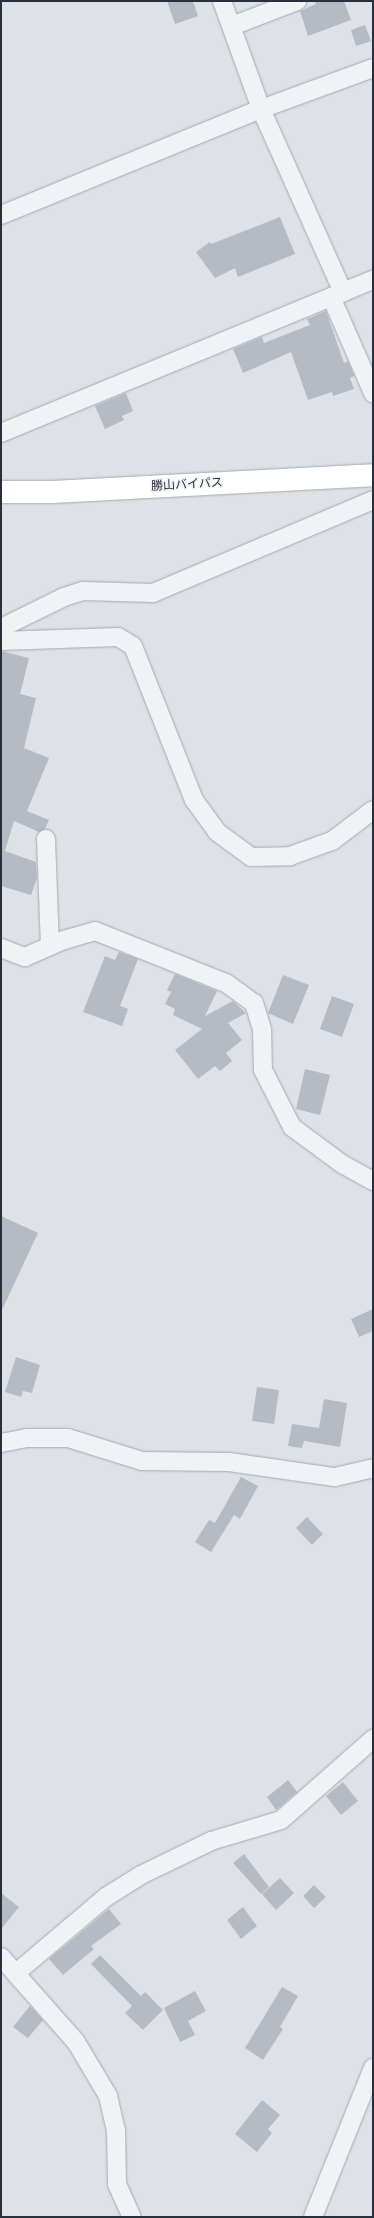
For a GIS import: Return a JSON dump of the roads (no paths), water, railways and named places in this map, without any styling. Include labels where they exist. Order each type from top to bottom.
[{"type":"main road","name":"勝山バイパス","points":[[1,492],[52,492],[373,475]]},
{"type":"street","points":[[222,1],[261,109],[338,296],[373,394]]},
{"type":"street","points":[[232,26],[297,1]]},
{"type":"street","points":[[1,215],[261,109],[373,68]]},
{"type":"street","points":[[1,434],[338,296],[373,280]]},
{"type":"street","points":[[1,628],[64,597],[83,591],[153,593],[373,500]]},
{"type":"street","points":[[1,641],[118,637],[133,646],[194,800],[217,832],[251,857],[290,856],[332,841],[373,810]]},
{"type":"street","points":[[46,839],[50,946]]},
{"type":"street","points":[[1,948],[25,957],[50,946],[95,931],[226,983],[254,1003],[262,1030],[263,1070],[292,1127],[342,1164],[373,1181]]},
{"type":"street","points":[[1,1443],[26,1438],[68,1438],[142,1461],[229,1462],[335,1477],[373,1468]]},
{"type":"street","points":[[16,1973],[106,1897],[139,1876],[212,1841],[281,1820],[373,1739]]},
{"type":"street","points":[[1,1957],[76,2042],[108,2096],[116,2130],[117,2184],[132,2217]]},
{"type":"street","points":[[313,2217],[373,2068]]}]
